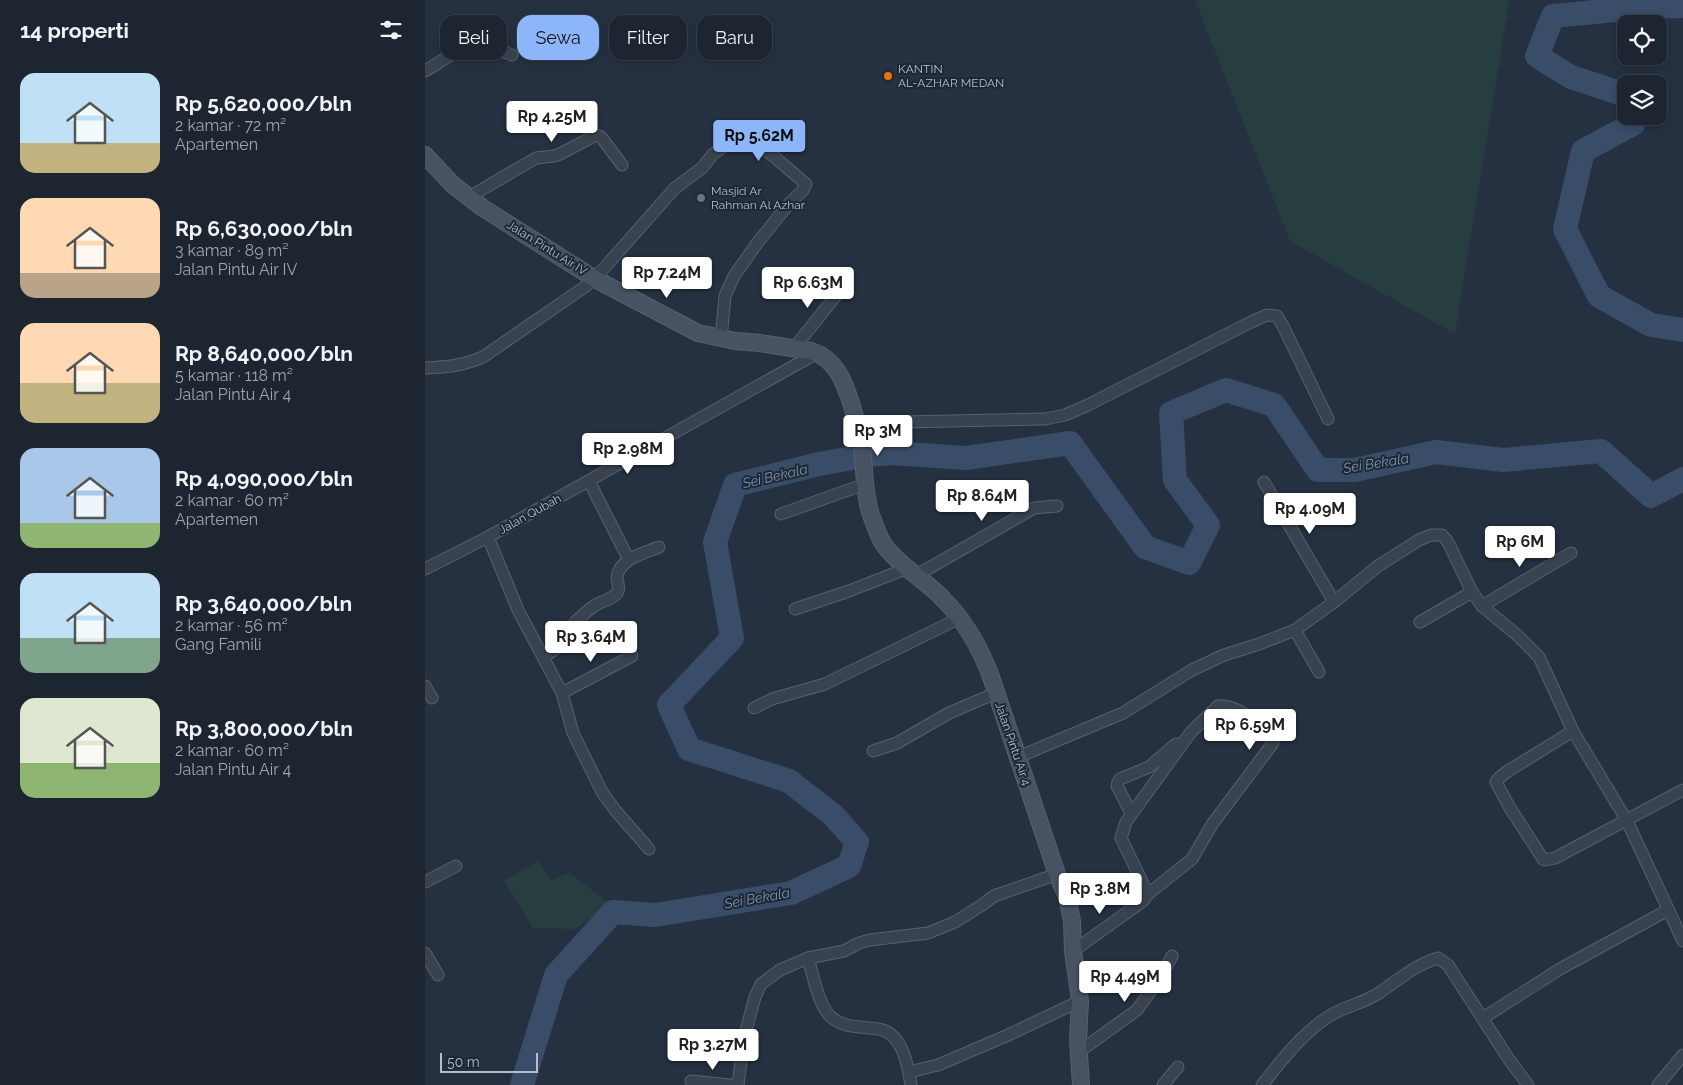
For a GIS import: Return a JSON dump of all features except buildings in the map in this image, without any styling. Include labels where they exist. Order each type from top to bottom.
[{"type":"main road","name":"Jalan Pintu Air IV","points":[[425,155],[446,179],[483,208],[595,279],[698,333],[721,339],[794,348],[817,353],[834,366],[842,378],[859,431]]},
{"type":"main road","name":"Jalan Pintu Air 4","points":[[859,431],[870,513],[881,540],[894,556],[943,598],[960,618],[982,654],[1057,874],[1067,897],[1080,1001],[1078,1040],[1081,1085]]},
{"type":"street","points":[[425,71],[472,45],[482,44],[512,55]]},
{"type":"street","points":[[469,197],[536,158],[560,154],[596,135],[601,137],[622,165]]},
{"type":"street","points":[[425,368],[466,364],[483,356],[586,286],[595,279],[675,188],[702,168],[713,154],[737,137],[746,138],[759,144],[791,173],[805,181],[806,186],[788,205],[734,276],[725,296],[721,339]]},
{"type":"street","points":[[794,348],[843,287]]},
{"type":"street","points":[[859,431],[1045,419],[1065,415],[1121,389],[1267,315],[1277,316],[1283,326],[1328,419]]},
{"type":"street","name":"Jalan Qubah","points":[[425,569],[488,537],[817,353]]},
{"type":"street","points":[[589,481],[629,560]]},
{"type":"street","points":[[781,514],[865,481]]},
{"type":"street","points":[[1263,482],[1334,602]]},
{"type":"street","points":[[795,609],[913,571],[1034,508],[1057,506]]},
{"type":"street","points":[[1018,758],[1123,713],[1192,670],[1225,654],[1259,644],[1295,630],[1334,602],[1378,566],[1419,540],[1431,535],[1442,535],[1449,542],[1472,592],[1482,606],[1517,634],[1539,657],[1573,731],[1627,821],[1683,941]]},
{"type":"street","points":[[488,537],[518,610],[562,693],[573,733],[602,792],[649,849]]},
{"type":"street","points":[[543,657],[563,644],[576,621],[596,604],[612,598],[617,593],[619,571],[629,560],[659,547]]},
{"type":"street","points":[[1482,606],[1571,553]]},
{"type":"street","points":[[1420,622],[1472,592]]},
{"type":"street","points":[[754,708],[773,699],[825,684],[960,618]]},
{"type":"street","points":[[1295,630],[1319,672]]},
{"type":"street","points":[[562,693],[632,656]]},
{"type":"street","points":[[425,686],[432,698]]},
{"type":"street","points":[[873,751],[897,743],[949,713],[996,693]]},
{"type":"street","points":[[1073,951],[1143,900],[1191,859],[1213,823],[1273,743],[1273,737],[1260,723],[1249,716],[1222,705],[1218,706],[1191,732],[1149,767],[1117,782],[1117,786],[1131,813]]},
{"type":"street","points":[[1573,731],[1508,771],[1497,780],[1497,785],[1510,808],[1543,860],[1555,858],[1683,790]]},
{"type":"street","points":[[1148,894],[1121,838],[1131,813],[1191,732]]},
{"type":"street","points":[[425,882],[456,866]]},
{"type":"street","points":[[738,1085],[744,1038],[755,997],[761,984],[780,970],[808,958],[843,951],[870,940],[928,932],[955,922],[994,896],[1057,874]]},
{"type":"street","points":[[1483,1018],[1560,969],[1668,910]]},
{"type":"street","points":[[425,953],[438,975]]},
{"type":"street","points":[[1080,1051],[1137,1010],[1173,956]]},
{"type":"street","points":[[808,958],[824,1007],[831,1017],[849,1026],[880,1029],[891,1034],[905,1056],[911,1085]]},
{"type":"street","points":[[1262,1085],[1285,1055],[1319,1023],[1333,1014],[1371,998],[1426,961],[1438,958],[1448,965],[1508,1058],[1528,1085]]},
{"type":"street","points":[[909,1072],[938,1065],[1006,1036],[1080,1001]]},
{"type":"street","points":[[1658,1085],[1683,1055]]},
{"type":"street","points":[[1163,1085],[1177,1066]]},
{"type":"street","points":[[691,1081],[730,1085]]},
{"type":"green space","points":[[1195,0],[1507,0],[1508,8],[1455,334],[1290,241]]},
{"type":"green space","points":[[538,861],[552,880],[569,872],[611,905],[575,929],[533,928],[504,881]]},
{"type":"waterway","name":"Sei Bekala","points":[[1617,92],[1571,77],[1537,56],[1553,16],[1647,7],[1683,6]]},
{"type":"waterway","name":"Sei Bekala","points":[[1631,125],[1583,151],[1565,229],[1599,296],[1651,325],[1683,330]]},
{"type":"waterway","name":"Sei Bekala","points":[[522,1085],[556,975],[613,912],[655,915],[791,893],[849,866],[857,842],[833,815],[789,781],[689,749],[669,705],[732,638],[715,542],[735,485],[819,464],[869,455],[891,453],[966,458],[1070,443],[1145,547],[1189,563],[1208,525],[1175,480],[1171,413],[1226,390],[1274,405],[1318,470],[1355,470],[1436,452],[1503,460],[1601,451],[1651,496],[1683,479]]},
{"type":"place","name":"KANTIN AL-AZHAR MEDAN","points":[[888,76]]},
{"type":"place","name":"Masjid Ar Rahman Al Azhar","points":[[701,198]]}]
